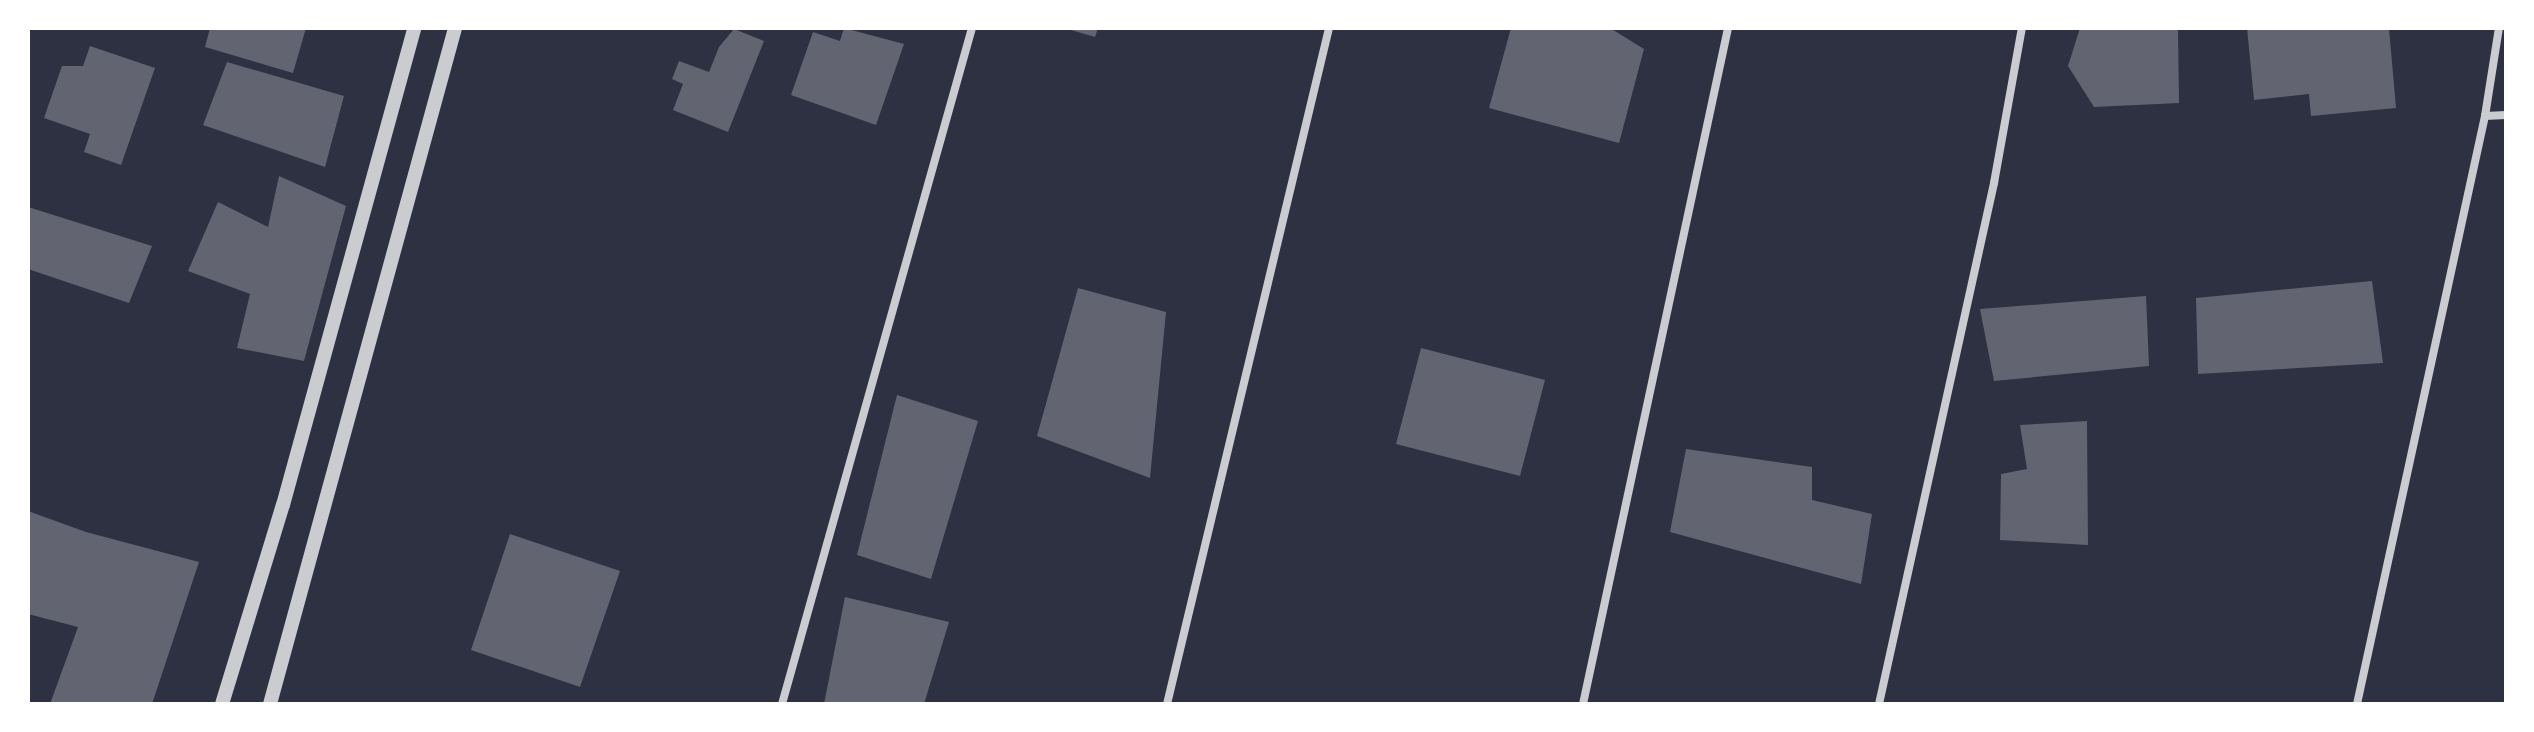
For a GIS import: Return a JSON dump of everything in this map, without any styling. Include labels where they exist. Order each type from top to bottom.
[{"type":"street","points":[[222,704],[283,505],[414,28]]},
{"type":"street","points":[[270,704],[455,28]]},
{"type":"street","points":[[782,704],[972,28]]},
{"type":"street","points":[[1167,704],[1329,28]]},
{"type":"street","points":[[1583,704],[1728,28]]},
{"type":"street","points":[[1879,704],[1994,183],[2022,28]]},
{"type":"street","points":[[2357,704],[2485,116],[2499,28]]},
{"type":"street","points":[[2485,116],[2506,115]]},
{"type":"building","points":[[210,28],[306,28],[293,73],[205,47]]},
{"type":"building","points":[[844,28],[904,44],[876,125],[791,95],[813,32],[840,41]]},
{"type":"building","points":[[1064,28],[1098,28],[1095,37]]},
{"type":"building","points":[[1511,28],[1610,28],[1644,49],[1619,143],[1489,108]]},
{"type":"building","points":[[2080,28],[2178,28],[2179,103],[2094,107],[2068,66]]},
{"type":"building","points":[[2247,28],[2389,28],[2396,108],[2311,116],[2309,94],[2254,100]]},
{"type":"building","points":[[734,29],[764,41],[728,132],[673,110],[683,84],[672,79],[679,61],[709,72],[719,47]]},
{"type":"building","points":[[90,46],[155,68],[121,165],[84,152],[90,134],[44,118],[62,66],[83,66]]},
{"type":"building","points":[[227,62],[344,96],[325,167],[203,125]]},
{"type":"building","points":[[279,176],[346,206],[304,361],[237,348],[250,294],[188,271],[218,202],[268,227]]},
{"type":"building","points":[[28,207],[152,246],[129,303],[28,269]]},
{"type":"building","points":[[2372,281],[2383,363],[2198,374],[2196,298]]},
{"type":"building","points":[[1078,288],[1166,312],[1150,478],[1037,436]]},
{"type":"building","points":[[2146,296],[2149,366],[1994,381],[1980,309]]},
{"type":"building","points":[[1421,348],[1545,380],[1520,476],[1396,444]]},
{"type":"building","points":[[897,395],[978,421],[931,579],[857,555]]},
{"type":"building","points":[[2087,421],[2088,545],[2000,540],[2001,474],[2027,469],[2020,425]]},
{"type":"building","points":[[1686,449],[1812,467],[1812,500],[1872,514],[1861,584],[1670,532]]},
{"type":"building","points":[[28,511],[86,532],[199,562],[152,704],[50,704],[78,627],[28,614]]},
{"type":"building","points":[[510,534],[620,571],[580,687],[471,650]]},
{"type":"building","points":[[845,597],[949,622],[924,704],[824,704]]}]
